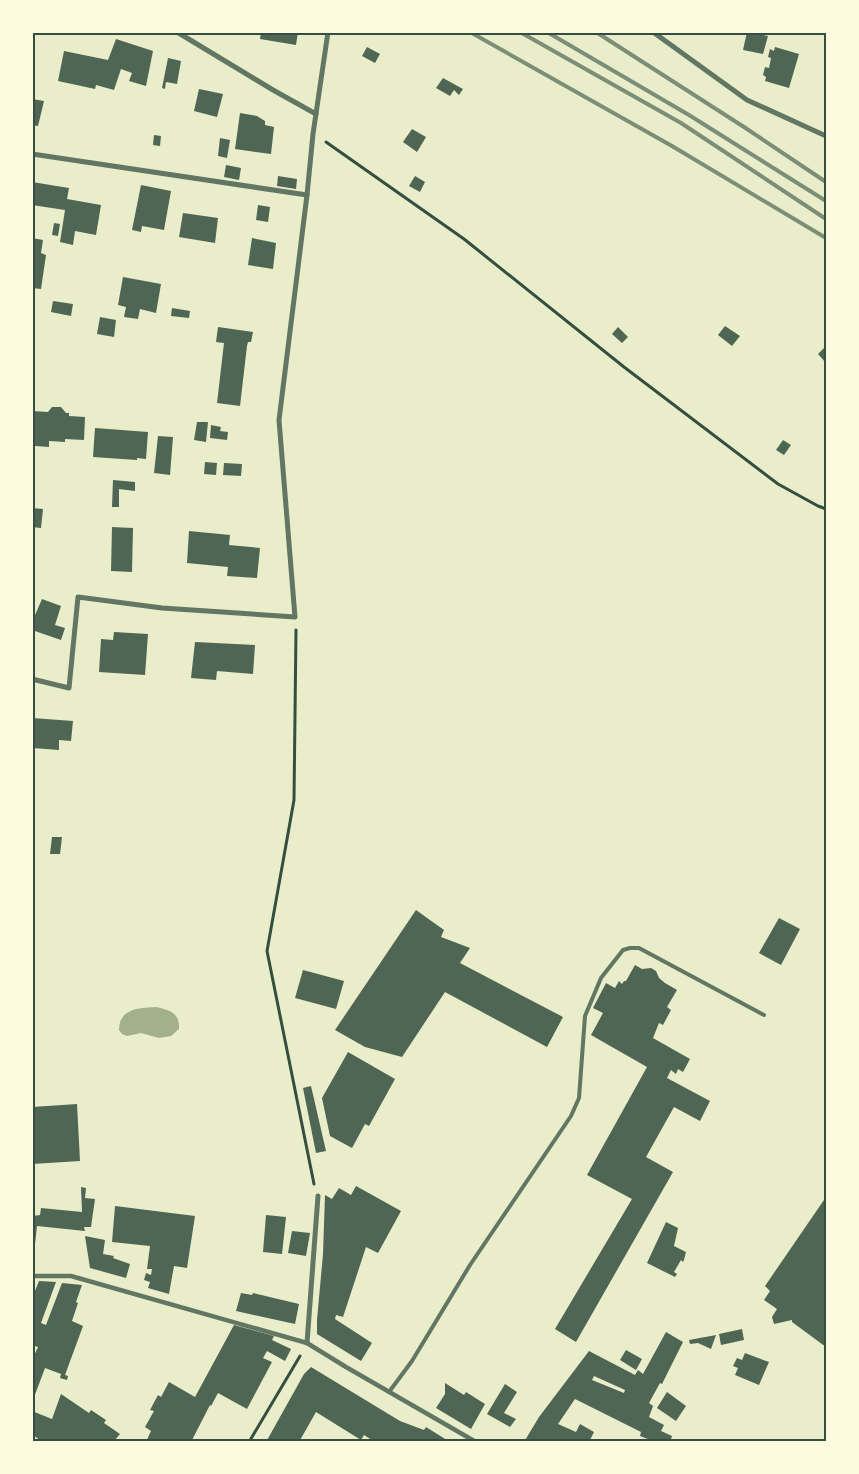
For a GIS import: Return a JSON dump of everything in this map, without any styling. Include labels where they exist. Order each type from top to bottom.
[{"type":"street","points":[[177,32],[316,114]]},
{"type":"street","points":[[32,679],[69,688],[78,597],[162,608],[295,617],[279,420],[313,134],[328,32]]},
{"type":"street","points":[[653,32],[747,100],[826,136]]},
{"type":"street","points":[[32,154],[307,195]]},
{"type":"street","points":[[307,1343],[318,1196]]},
{"type":"street","points":[[32,1276],[71,1276],[307,1343],[476,1442]]},
{"type":"lane","points":[[389,1392],[412,1361],[470,1265],[571,1116],[579,1098],[585,1016],[601,978],[623,950],[639,948],[764,1015]]},
{"type":"path","points":[[313,134],[464,239],[624,367],[778,484],[826,509]]},
{"type":"path","points":[[295,617],[294,800],[267,951],[310,1170],[318,1196]]},
{"type":"path","points":[[250,1442],[307,1343]]},
{"type":"shaded area","points":[[156,1007],[170,1011],[178,1019],[179,1029],[171,1036],[159,1038],[141,1033],[127,1036],[119,1030],[120,1023],[126,1013],[137,1009]]},
{"type":"building","points":[[261,32],[298,32],[296,45],[260,39]]},
{"type":"building","points":[[747,32],[768,36],[763,54],[743,50]]},
{"type":"building","points":[[116,39],[153,51],[146,86],[129,81],[132,73],[121,69],[114,90],[96,85],[95,89],[58,81],[64,51],[108,60]]},
{"type":"building","points":[[367,47],[380,54],[375,63],[362,56]]},
{"type":"building","points":[[775,47],[799,54],[789,88],[765,81],[766,77],[763,75],[765,67],[769,68],[771,58],[768,57],[770,49],[774,51]]},
{"type":"building","points":[[168,58],[181,61],[177,84],[166,82],[165,89],[162,88]]},
{"type":"building","points":[[443,78],[463,89],[459,95],[454,90],[450,96],[436,88]]},
{"type":"building","points":[[199,89],[223,94],[217,117],[194,111]]},
{"type":"building","points":[[32,99],[44,101],[38,126],[32,125]]},
{"type":"building","points":[[240,113],[257,116],[265,121],[265,125],[274,127],[271,154],[235,149]]},
{"type":"building","points":[[412,129],[426,137],[417,152],[403,142]]},
{"type":"building","points":[[154,135],[161,136],[160,146],[153,145]]},
{"type":"building","points":[[220,138],[230,140],[227,158],[218,156]]},
{"type":"building","points":[[226,165],[241,168],[239,180],[224,177]]},
{"type":"building","points":[[278,176],[297,179],[296,189],[277,186]]},
{"type":"building","points":[[415,176],[425,182],[420,192],[409,186]]},
{"type":"building","points":[[32,182],[69,188],[67,199],[101,205],[96,235],[75,231],[73,245],[60,242],[65,210],[32,205]]},
{"type":"building","points":[[141,185],[171,191],[164,230],[142,226],[141,232],[132,230]]},
{"type":"building","points":[[258,205],[270,207],[268,222],[256,220]]},
{"type":"building","points":[[183,213],[218,218],[215,243],[179,237]]},
{"type":"building","points":[[54,223],[60,224],[58,236],[52,235]]},
{"type":"building","points":[[32,238],[43,240],[41,253],[46,255],[41,289],[32,288]]},
{"type":"building","points":[[252,238],[276,243],[273,269],[248,265]]},
{"type":"building","points":[[123,277],[161,284],[156,313],[140,309],[138,319],[124,317],[126,307],[118,305]]},
{"type":"building","points":[[53,301],[73,304],[71,316],[51,312]]},
{"type":"building","points":[[172,308],[190,311],[189,318],[171,316]]},
{"type":"building","points":[[100,317],[116,320],[114,337],[97,334]]},
{"type":"building","points":[[725,326],[740,336],[732,346],[718,335]]},
{"type":"building","points":[[218,327],[253,332],[251,342],[248,342],[247,346],[240,406],[217,403],[224,343],[216,342]]},
{"type":"building","points":[[618,327],[628,337],[622,343],[612,334]]},
{"type":"building","points":[[825,347],[826,349],[826,363],[818,354]]},
{"type":"building","points":[[52,407],[61,407],[66,413],[69,413],[69,416],[85,417],[84,440],[65,439],[65,442],[49,441],[49,447],[35,446],[35,439],[32,439],[32,411],[48,412]]},
{"type":"building","points":[[197,422],[208,422],[206,442],[194,440]]},
{"type":"building","points":[[211,425],[221,427],[220,431],[228,432],[227,440],[210,438]]},
{"type":"building","points":[[95,428],[148,432],[146,459],[93,457]]},
{"type":"building","points":[[158,436],[173,437],[170,475],[154,473]]},
{"type":"building","points":[[783,440],[791,445],[784,455],[776,450]]},
{"type":"building","points":[[205,462],[217,463],[216,475],[204,474]]},
{"type":"building","points":[[224,463],[242,464],[241,476],[223,475]]},
{"type":"building","points":[[113,480],[135,482],[135,491],[119,489],[119,507],[112,507]]},
{"type":"building","points":[[32,508],[43,509],[41,528],[32,527]]},
{"type":"building","points":[[112,527],[133,528],[132,572],[111,571]]},
{"type":"building","points":[[189,531],[230,535],[229,545],[260,548],[257,578],[227,576],[228,567],[187,563]]},
{"type":"building","points":[[42,599],[61,606],[55,625],[65,628],[61,640],[32,630],[32,622]]},
{"type":"building","points":[[114,632],[148,634],[145,675],[99,672],[101,639],[113,640]]},
{"type":"building","points":[[195,642],[255,645],[253,674],[217,671],[216,680],[191,678]]},
{"type":"building","points":[[32,718],[73,721],[71,741],[59,740],[59,750],[32,748]]},
{"type":"building","points":[[52,837],[62,837],[60,854],[50,854]]},
{"type":"building","points":[[416,910],[444,930],[441,937],[470,948],[460,963],[563,1017],[547,1047],[445,992],[402,1057],[365,1047],[335,1030]]},
{"type":"building","points":[[779,918],[800,929],[781,965],[759,953]]},
{"type":"building","points":[[635,965],[642,969],[651,968],[656,971],[659,978],[677,990],[667,1007],[671,1010],[663,1025],[659,1023],[653,1038],[690,1059],[683,1072],[678,1069],[676,1074],[671,1070],[667,1078],[710,1101],[700,1121],[674,1107],[646,1157],[673,1172],[576,1342],[555,1329],[632,1199],[587,1175],[647,1067],[591,1035],[603,1013],[593,1008],[606,983],[615,988],[619,981],[622,984],[626,981]]},
{"type":"building","points":[[303,970],[344,981],[336,1009],[295,998]]},
{"type":"building","points":[[348,1052],[395,1079],[369,1126],[365,1124],[352,1148],[330,1136],[322,1098]]},
{"type":"building","points":[[311,1086],[326,1151],[316,1153],[303,1088]]},
{"type":"building","points":[[77,1104],[80,1161],[32,1164],[32,1107]]},
{"type":"building","points":[[356,1186],[401,1211],[378,1253],[366,1247],[343,1317],[336,1315],[335,1319],[372,1343],[361,1361],[317,1334],[325,1195],[332,1199],[339,1188],[351,1195]]},
{"type":"building","points":[[81,1187],[86,1188],[85,1198],[95,1199],[91,1227],[84,1227],[85,1231],[37,1226],[34,1253],[32,1253],[32,1216],[40,1215],[41,1208],[82,1212]]},
{"type":"building","points":[[826,1197],[826,1347],[792,1322],[792,1320],[774,1324],[772,1317],[777,1309],[764,1300],[770,1291],[765,1286]]},
{"type":"building","points":[[115,1206],[195,1216],[187,1268],[174,1266],[169,1294],[148,1288],[150,1282],[144,1280],[146,1273],[151,1275],[152,1269],[147,1269],[150,1246],[112,1242]]},
{"type":"building","points":[[266,1215],[286,1217],[282,1254],[263,1252]]},
{"type":"building","points":[[666,1222],[678,1228],[674,1246],[686,1252],[683,1262],[681,1260],[674,1272],[677,1274],[675,1277],[647,1263]]},
{"type":"building","points":[[292,1231],[310,1233],[306,1256],[288,1253]]},
{"type":"building","points":[[85,1236],[105,1240],[103,1254],[114,1256],[113,1258],[130,1264],[126,1278],[90,1268]]},
{"type":"building","points":[[39,1281],[56,1282],[41,1323],[46,1325],[62,1283],[82,1285],[72,1321],[83,1326],[65,1375],[68,1376],[67,1380],[60,1378],[61,1374],[45,1368],[33,1400],[32,1360],[38,1347],[32,1345],[32,1298]]},
{"type":"building","points":[[241,1293],[252,1295],[253,1293],[299,1304],[295,1324],[236,1311]]},
{"type":"building","points":[[234,1325],[274,1336],[272,1340],[291,1349],[285,1361],[267,1351],[263,1358],[272,1362],[247,1409],[218,1393],[191,1442],[146,1442],[151,1431],[145,1427],[154,1411],[150,1410],[158,1395],[161,1397],[169,1382],[195,1397]]},
{"type":"building","points":[[742,1329],[744,1340],[721,1345],[719,1334]]},
{"type":"building","points":[[666,1332],[683,1342],[662,1384],[660,1383],[649,1403],[653,1406],[649,1417],[664,1425],[661,1431],[672,1436],[670,1442],[659,1442],[654,1439],[653,1441],[640,1436],[641,1432],[575,1399],[558,1424],[576,1432],[580,1424],[594,1432],[590,1440],[593,1442],[524,1442],[539,1417],[589,1351],[635,1375],[638,1370],[643,1374]],"holes":[[[594,1376],[625,1390],[624,1393],[592,1380]]]},
{"type":"building","points":[[716,1335],[711,1349],[698,1343],[690,1344],[689,1340]]},
{"type":"building","points":[[626,1350],[642,1359],[636,1370],[620,1360]]},
{"type":"building","points":[[745,1353],[769,1362],[759,1385],[735,1375],[738,1368],[733,1366],[737,1358],[742,1360]]},
{"type":"building","points":[[311,1367],[400,1421],[424,1430],[426,1427],[450,1442],[375,1442],[364,1435],[361,1440],[316,1412],[299,1442],[266,1442],[304,1374]]},
{"type":"building","points":[[445,1383],[464,1395],[466,1392],[485,1404],[471,1429],[436,1408],[445,1394]]},
{"type":"building","points":[[505,1384],[517,1392],[504,1413],[516,1419],[510,1427],[487,1414]]},
{"type":"building","points":[[667,1392],[686,1406],[676,1421],[657,1408]]},
{"type":"building","points":[[61,1394],[89,1413],[91,1410],[106,1420],[104,1423],[120,1434],[115,1440],[118,1442],[42,1442],[32,1434],[32,1411],[52,1419]]},
{"type":"railway","points":[[470,32],[672,146],[826,238]]},
{"type":"railway","points":[[520,32],[681,123],[826,219]]},
{"type":"railway","points":[[547,32],[689,115],[826,201]]},
{"type":"railway","points":[[596,32],[826,182]]}]
